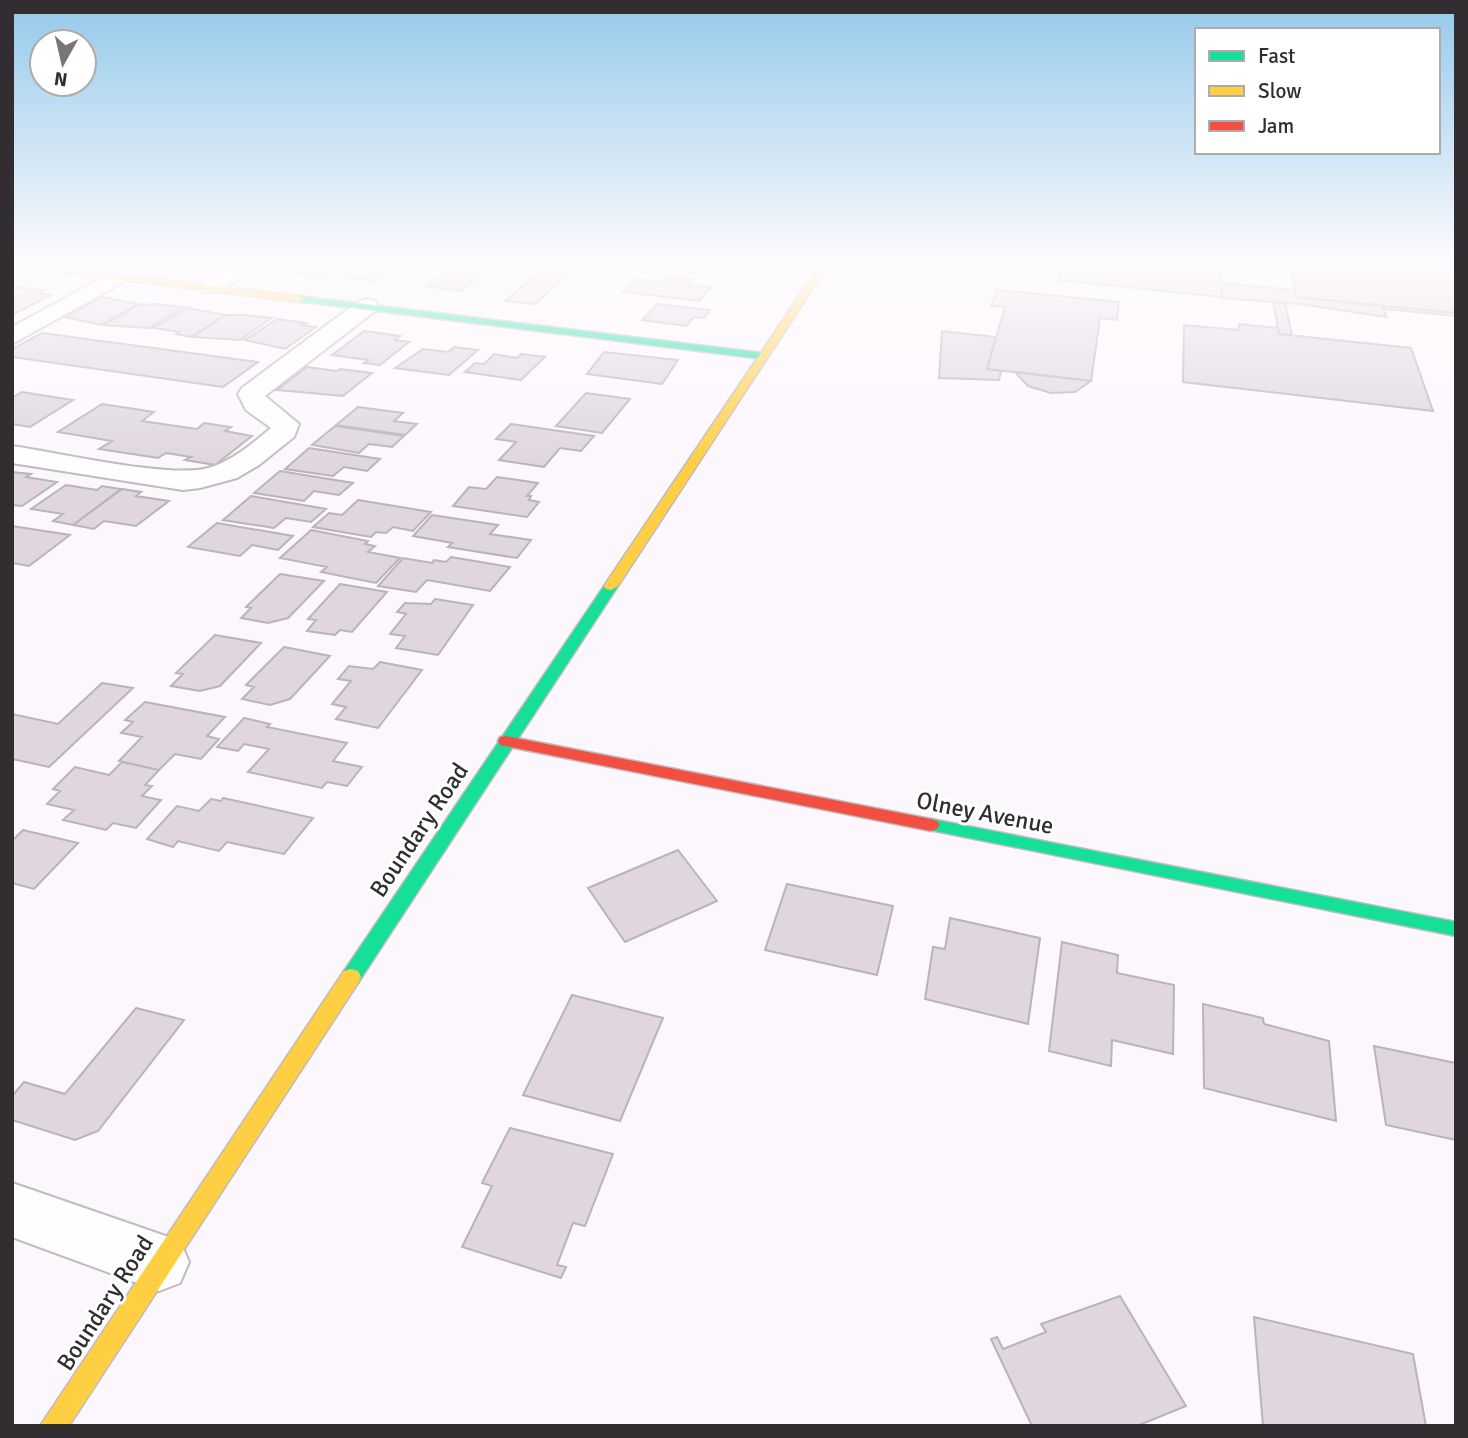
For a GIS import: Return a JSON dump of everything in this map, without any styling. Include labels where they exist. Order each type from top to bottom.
[{"type":"street","points":[[12,454],[183,481],[210,478],[240,468],[284,431],[285,424],[255,404],[251,394],[337,329]]},
{"type":"street","points":[[550,329],[763,356]]},
{"type":"street","name":"Boundary Road","points":[[52,1426],[781,329]]},
{"type":"street","name":"Olney Avenue","points":[[506,741],[1456,929]]},
{"type":"street","points":[[12,1210],[159,1262]]},
{"type":"building","points":[[160,329],[203,329],[191,337],[176,334],[180,332]]},
{"type":"building","points":[[204,329],[256,329],[240,340],[192,337]]},
{"type":"building","points":[[262,329],[313,329],[285,349],[245,340]]},
{"type":"building","points":[[999,329],[1098,329],[1091,381],[987,369]]},
{"type":"building","points":[[1184,329],[1278,329],[1279,334],[1411,348],[1433,411],[1183,382]]},
{"type":"building","points":[[1278,329],[1291,329],[1292,335],[1279,334]]},
{"type":"building","points":[[364,331],[400,336],[395,340],[409,342],[380,365],[364,363],[368,360],[332,355]]},
{"type":"building","points":[[942,331],[996,337],[987,369],[1001,371],[999,380],[939,378]]},
{"type":"building","points":[[42,333],[258,362],[223,387],[12,357],[12,349]]},
{"type":"building","points":[[454,347],[478,350],[449,375],[395,368],[423,349],[448,352]]},
{"type":"building","points":[[604,352],[678,360],[662,384],[587,374]]},
{"type":"building","points":[[494,354],[517,358],[521,354],[545,357],[521,380],[465,372],[475,363],[484,364]]},
{"type":"building","points":[[307,367],[372,373],[343,396],[277,390]]},
{"type":"building","points":[[1015,372],[1091,381],[1075,392],[1051,393],[1028,386]]},
{"type":"building","points":[[22,392],[73,400],[30,427],[12,424],[12,398]]},
{"type":"building","points":[[586,393],[630,399],[602,433],[556,426]]},
{"type":"building","points":[[102,404],[154,412],[142,421],[197,429],[204,423],[231,427],[225,431],[252,436],[215,465],[185,460],[191,457],[166,453],[158,458],[99,449],[112,441],[58,432]]},
{"type":"building","points":[[358,407],[403,413],[394,421],[417,424],[405,435],[336,425]]},
{"type":"building","points":[[511,424],[594,436],[581,451],[560,448],[544,467],[499,460],[516,442],[496,439]]},
{"type":"building","points":[[335,426],[404,436],[392,447],[369,444],[359,453],[312,445]]},
{"type":"building","points":[[309,448],[380,459],[367,471],[344,467],[333,476],[285,469]]},
{"type":"building","points":[[280,471],[353,483],[339,495],[314,491],[304,501],[254,493]]},
{"type":"building","points":[[12,472],[31,474],[26,477],[57,482],[22,506],[12,505]]},
{"type":"building","points":[[497,477],[538,483],[527,496],[531,496],[529,500],[539,502],[527,517],[453,506],[469,487],[486,489]]},
{"type":"building","points":[[66,485],[97,490],[102,486],[121,489],[73,525],[53,521],[63,514],[31,509]]},
{"type":"building","points":[[122,489],[141,492],[136,496],[169,501],[136,526],[104,521],[94,529],[73,525]]},
{"type":"building","points":[[251,496],[326,509],[311,522],[286,518],[274,528],[223,520]]},
{"type":"building","points":[[358,500],[431,512],[413,531],[393,527],[386,533],[376,532],[371,537],[313,527],[329,513],[342,515]]},
{"type":"building","points":[[432,515],[498,525],[490,534],[531,540],[517,558],[448,547],[452,543],[413,536]]},
{"type":"building","points":[[217,523],[293,536],[278,550],[252,545],[240,556],[188,547]]},
{"type":"building","points":[[12,526],[70,535],[29,566],[12,563]]},
{"type":"building","points":[[311,530],[368,541],[365,544],[375,546],[368,552],[400,558],[376,583],[321,572],[327,567],[280,558]]},
{"type":"building","points":[[451,557],[510,567],[490,591],[427,580],[416,592],[378,586],[403,558],[432,563],[434,560],[446,562]]},
{"type":"building","points":[[280,574],[324,581],[288,618],[268,623],[241,618],[251,608],[246,607]]},
{"type":"building","points":[[340,584],[387,592],[352,632],[340,630],[335,635],[307,631],[316,620],[308,619]]},
{"type":"building","points":[[435,599],[473,605],[438,655],[396,648],[405,636],[390,634],[406,614],[397,612],[405,603],[431,604]]},
{"type":"building","points":[[215,635],[261,643],[220,686],[200,691],[171,686],[183,674],[176,673]]},
{"type":"building","points":[[284,647],[330,656],[290,699],[270,705],[242,699],[254,687],[246,685]]},
{"type":"building","points":[[380,662],[422,670],[378,728],[336,719],[346,707],[332,704],[351,681],[338,679],[349,666],[373,669]]},
{"type":"building","points":[[102,683],[133,688],[49,767],[12,759],[12,714],[58,724]]},
{"type":"building","points":[[145,702],[225,717],[207,736],[219,739],[201,759],[175,754],[159,770],[119,761],[142,737],[121,733],[133,722],[125,720]]},
{"type":"building","points":[[244,718],[270,724],[267,727],[347,743],[333,761],[362,767],[347,786],[327,782],[322,788],[248,772],[269,749],[244,744],[238,751],[217,747]]},
{"type":"building","points":[[122,762],[159,770],[145,785],[152,786],[142,796],[161,800],[136,828],[113,823],[106,830],[63,820],[74,810],[47,804],[60,791],[53,789],[75,767],[109,775]]},
{"type":"building","points":[[223,798],[313,818],[284,854],[227,842],[219,851],[178,841],[173,847],[147,839],[177,806],[199,811],[211,799],[221,801]]},
{"type":"building","points":[[23,830],[78,843],[34,889],[12,883],[12,841]]},
{"type":"building","points":[[678,850],[717,901],[625,942],[588,888]]},
{"type":"building","points":[[787,884],[893,906],[877,975],[765,950]]},
{"type":"building","points":[[950,918],[1040,938],[1028,1024],[925,999],[933,947],[945,949]]},
{"type":"building","points":[[1062,942],[1118,955],[1117,973],[1174,985],[1173,1054],[1112,1040],[1111,1066],[1049,1051]]},
{"type":"building","points":[[572,995],[663,1018],[620,1121],[523,1095]]},
{"type":"building","points":[[1203,1004],[1263,1018],[1264,1024],[1329,1041],[1336,1121],[1204,1088]]},
{"type":"building","points":[[136,1008],[184,1020],[98,1131],[75,1140],[12,1120],[12,1096],[24,1082],[65,1094]]},
{"type":"building","points":[[1374,1046],[1456,1063],[1456,1140],[1386,1125]]},
{"type":"building","points":[[510,1128],[613,1154],[585,1226],[573,1223],[557,1265],[566,1267],[561,1278],[462,1247],[492,1186],[482,1183]]},
{"type":"building","points":[[1120,1296],[1186,1406],[1137,1426],[1032,1426],[991,1339],[997,1337],[1003,1349],[1046,1332],[1041,1324]]},
{"type":"building","points":[[1254,1317],[1413,1354],[1426,1426],[1263,1426]]},
{"type":"traffic: fast","points":[[544,329],[763,356]]},
{"type":"traffic: fast","points":[[351,977],[611,586]]},
{"type":"traffic: fast","points":[[931,825],[1456,929]]},
{"type":"traffic: slow","points":[[611,586],[781,329]]},
{"type":"traffic: slow","points":[[53,1426],[351,977]]},
{"type":"traffic: jam","points":[[506,741],[931,825]]}]
